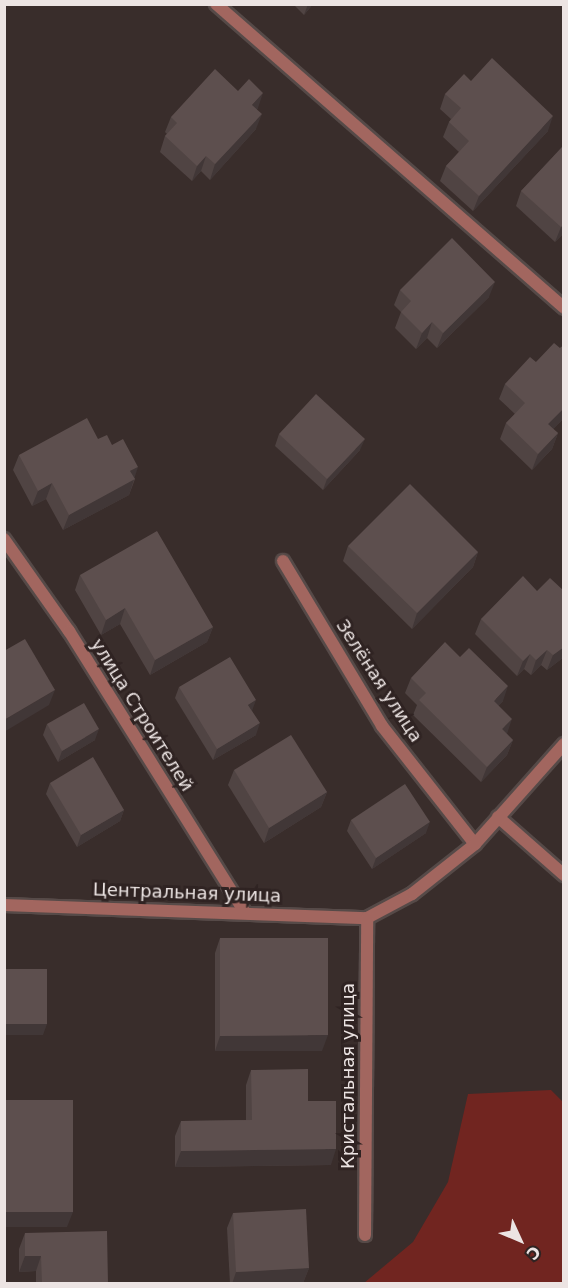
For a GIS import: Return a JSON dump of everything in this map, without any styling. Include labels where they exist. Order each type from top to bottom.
[{"type":"street","points":[[216,4],[564,308]]},
{"type":"street","name":"улица Строителей","points":[[4,539],[69,631],[245,913]]},
{"type":"street","name":"Зелёная улица","points":[[283,561],[382,726],[475,844]]},
{"type":"street","points":[[367,918],[412,894],[475,844],[564,744]]},
{"type":"street","points":[[498,817],[564,875]]},
{"type":"street","name":"Центральная улица","points":[[4,905],[367,918]]},
{"type":"street","name":"Кристальная улица","points":[[365,1235],[367,918]]},
{"type":"shaded area","points":[[551,1090],[563,1102],[563,1283],[364,1283],[413,1242],[448,1182],[468,1094]]},
{"type":"building","points":[[492,58],[553,116],[479,196],[446,166],[469,141],[449,122],[461,108],[445,94],[464,74],[471,81]]},
{"type":"building","points":[[215,69],[238,91],[249,79],[263,93],[252,105],[262,114],[215,164],[206,156],[197,166],[165,136],[177,123],[171,117]]},
{"type":"building","points":[[564,145],[564,224],[561,227],[521,191]]},
{"type":"building","points":[[452,238],[495,282],[443,333],[432,322],[422,333],[401,312],[411,301],[400,290]]},
{"type":"building","points":[[554,343],[560,348],[564,345],[564,408],[548,424],[558,433],[538,454],[506,423],[525,403],[505,384],[530,357],[536,362]]},
{"type":"building","points":[[316,394],[365,439],[327,479],[279,434]]},
{"type":"building","points":[[87,418],[98,439],[107,435],[112,445],[123,439],[138,467],[130,471],[135,479],[69,515],[52,483],[38,491],[19,455]]},
{"type":"building","points":[[410,484],[478,552],[417,613],[348,546]]},
{"type":"building","points":[[157,531],[213,627],[155,660],[125,608],[106,620],[80,575]]},
{"type":"building","points":[[523,576],[537,591],[550,578],[564,591],[564,647],[553,655],[547,650],[536,660],[530,654],[523,661],[481,619]]},
{"type":"building","points":[[25,639],[55,690],[4,720],[4,651]]},
{"type":"building","points":[[445,642],[460,657],[469,648],[508,686],[494,701],[512,719],[502,729],[513,740],[487,767],[419,700],[426,693],[411,678]]},
{"type":"building","points":[[230,657],[256,700],[248,705],[260,723],[217,749],[179,687]]},
{"type":"building","points":[[84,703],[99,729],[62,751],[47,724]]},
{"type":"building","points":[[291,735],[327,792],[269,828],[234,770]]},
{"type":"building","points":[[93,757],[124,810],[81,835],[50,783]]},
{"type":"building","points":[[405,784],[430,822],[376,858],[351,820]]},
{"type":"building","points":[[220,938],[328,938],[328,1035],[220,1036]]},
{"type":"building","points":[[4,969],[47,969],[47,1024],[4,1024]]},
{"type":"building","points":[[308,1069],[308,1101],[336,1101],[336,1149],[181,1151],[181,1121],[252,1120],[251,1070]]},
{"type":"building","points":[[4,1100],[73,1100],[73,1212],[4,1212]]},
{"type":"building","points":[[306,1209],[309,1268],[236,1272],[233,1213]]},
{"type":"building","points":[[107,1231],[108,1284],[42,1284],[41,1256],[25,1256],[25,1233]]}]
